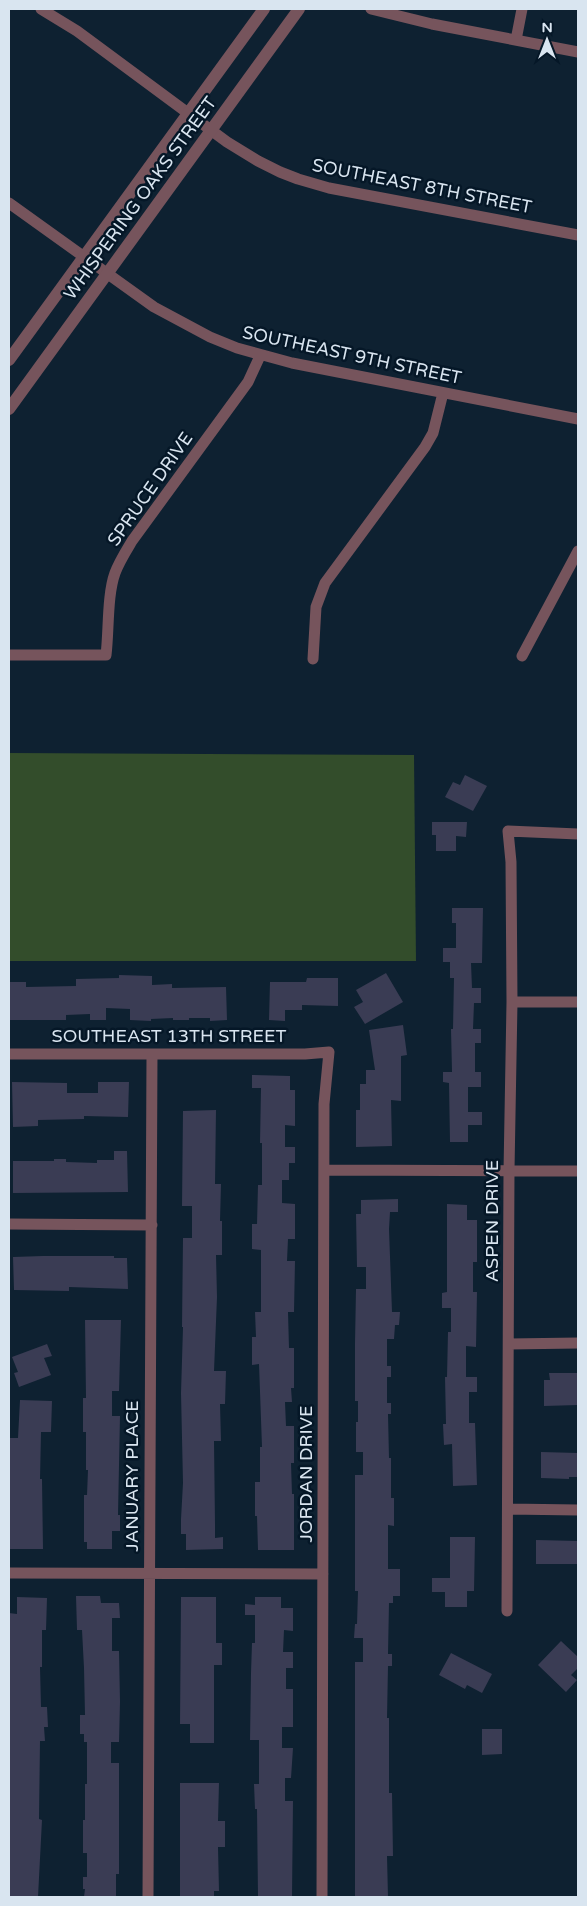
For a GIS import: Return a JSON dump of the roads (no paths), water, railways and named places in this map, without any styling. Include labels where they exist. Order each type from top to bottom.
[{"type":"street","name":"SOUTHEAST 8TH STREET","points":[[41,9],[77,31],[189,112],[227,142],[258,161],[311,184],[578,235]]},
{"type":"street","name":"WHISPERING OAKS STREET","points":[[9,360],[264,9]]},
{"type":"street","name":"WHISPERING OAKS STREET","points":[[9,409],[299,9]]},
{"type":"street","points":[[371,9],[432,24],[578,52]]},
{"type":"street","points":[[516,40],[522,9]]},
{"type":"street","name":"SOUTHEAST 9TH STREET","points":[[9,203],[154,307],[210,337],[260,356],[578,419]]},
{"type":"street","name":"SPRUCE DRIVE","points":[[9,655],[106,655],[112,586],[121,560],[132,541],[248,382],[260,356]]},
{"type":"street","points":[[313,660],[316,607],[325,583],[331,572],[425,447],[432,433],[443,393]]},
{"type":"street","points":[[522,656],[578,551]]},
{"type":"street","name":"ASPEN DRIVE","points":[[507,1611],[509,1171],[512,1002],[511,862],[508,831],[578,834]]},
{"type":"street","points":[[512,1002],[578,1002]]},
{"type":"street","name":"SOUTHEAST 13TH STREET","points":[[9,1054],[305,1054],[330,1052]]},
{"type":"street","name":"JORDAN DRIVE","points":[[322,1897],[324,1104],[330,1052]]},
{"type":"street","name":"JANUARY PLACE","points":[[148,1897],[152,1054]]},
{"type":"street","points":[[324,1170],[578,1171]]},
{"type":"street","points":[[9,1224],[152,1225]]},
{"type":"street","points":[[509,1344],[578,1343]]},
{"type":"street","points":[[508,1509],[578,1510]]},
{"type":"street","points":[[9,1573],[323,1574]]}]
